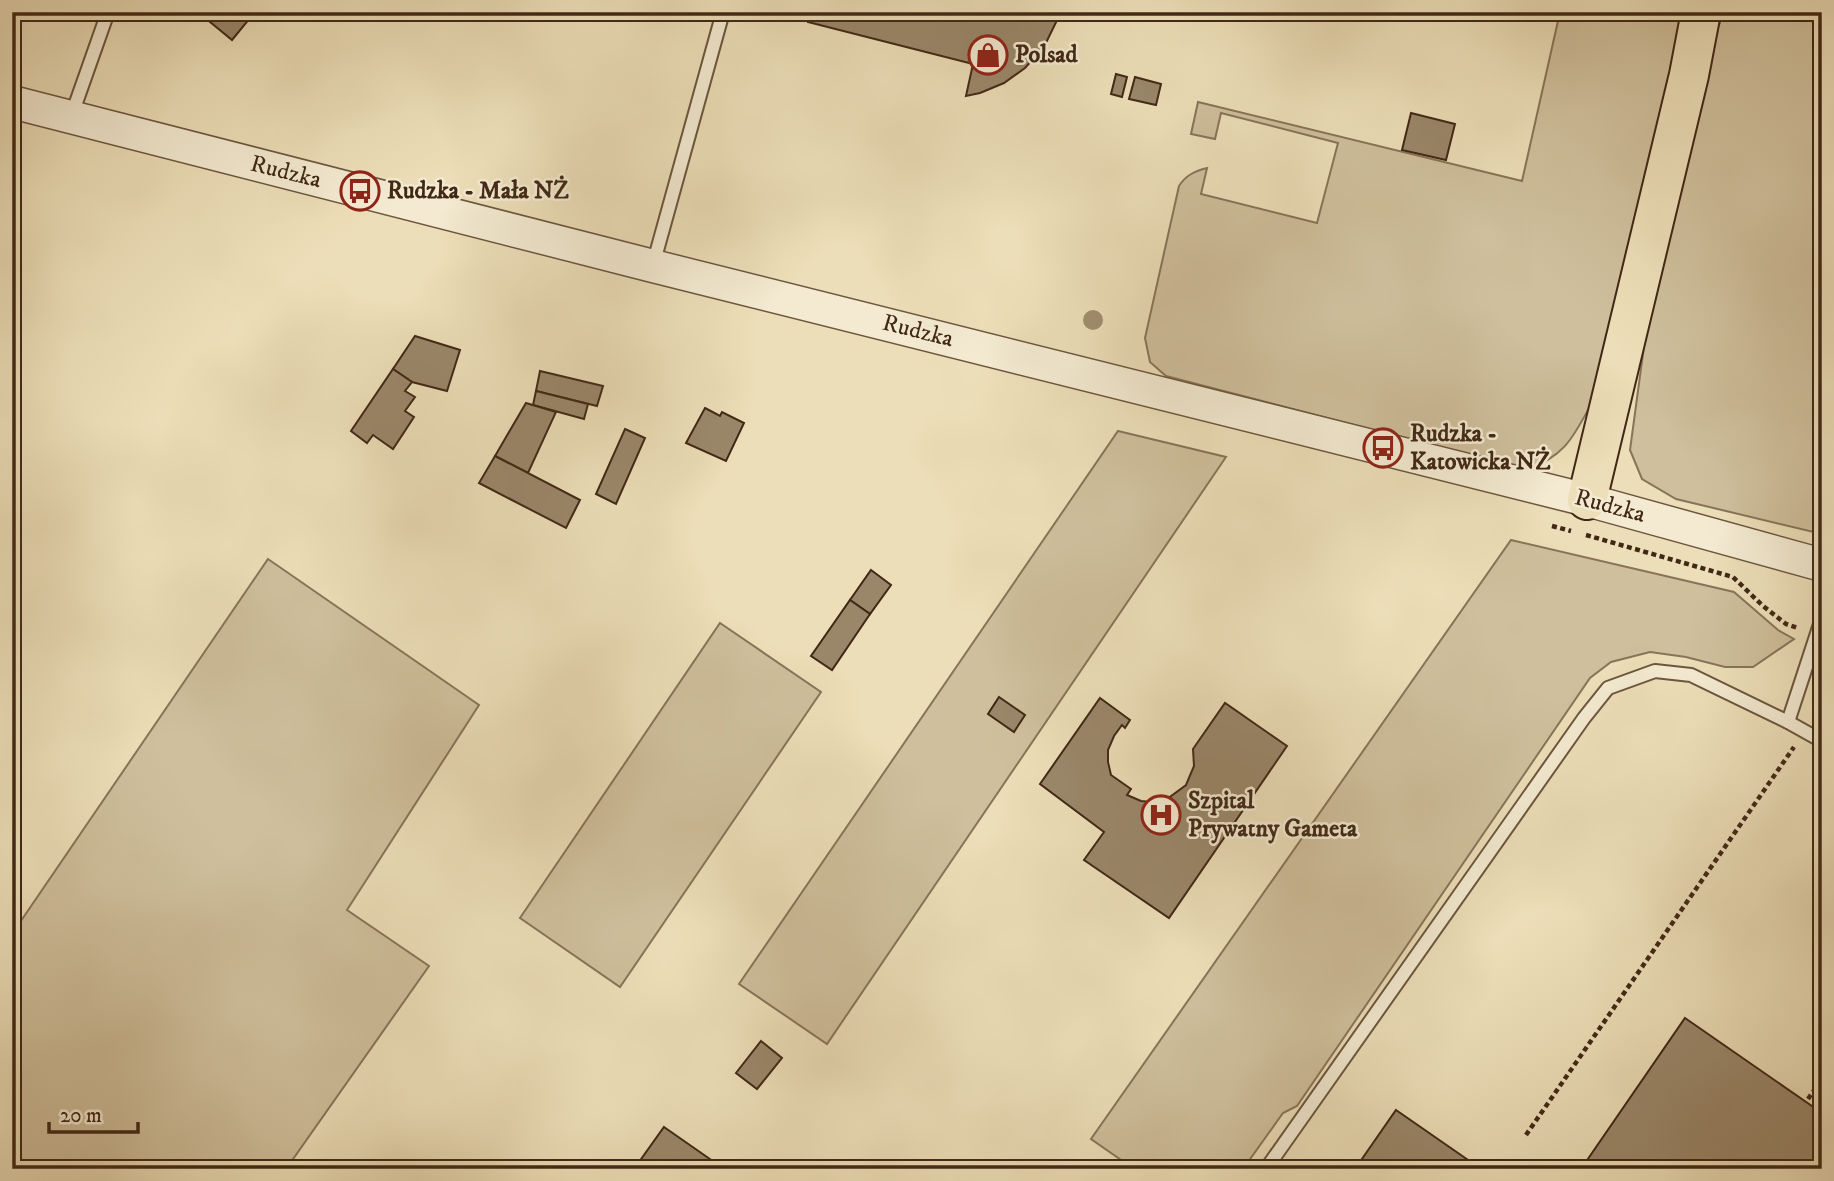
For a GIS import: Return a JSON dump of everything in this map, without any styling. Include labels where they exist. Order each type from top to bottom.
[{"type":"main road","points":[[1587,500],[1702,15]]},
{"type":"street","name":"Rudzka","points":[[12,102],[1587,500],[1822,565]]},
{"type":"lane","points":[[71,117],[108,12]]},
{"type":"lane","points":[[653,266],[723,12]]},
{"type":"lane","points":[[1788,722],[1822,618]]},
{"type":"lane","points":[[1266,1169],[1584,718],[1608,688],[1655,671],[1691,675],[1818,739]]},
{"type":"path","points":[[1526,1135],[1795,746],[1818,739]]},
{"type":"path","points":[[1808,1099],[1822,1079]]},
{"type":"shaded area","points":[[1560,12],[1686,12],[1594,399],[1575,433],[1561,450],[1527,470],[1166,376],[1150,362],[1145,338],[1182,182],[1191,174],[1207,168],[1201,194],[1317,223],[1338,143],[1221,113],[1215,139],[1191,134],[1198,102],[1522,181]]},
{"type":"shaded area","points":[[1727,12],[1806,12],[1822,37],[1822,534],[1676,499],[1642,479],[1630,450],[1647,324],[1709,56],[1721,19]]},
{"type":"shaded area","points":[[1118,431],[1226,457],[827,1044],[739,984]]},
{"type":"shaded area","points":[[1511,540],[1734,592],[1778,630],[1794,639],[1753,667],[1725,667],[1686,657],[1650,652],[1611,662],[1590,678],[1297,1106],[1283,1113],[1243,1169],[1134,1169],[1091,1139]]},
{"type":"shaded area","points":[[268,559],[479,705],[347,910],[429,966],[286,1169],[12,1169],[12,934]]},
{"type":"shaded area","points":[[720,623],[821,692],[620,987],[520,918]]},
{"type":"building","points":[[198,12],[255,12],[232,40]]},
{"type":"building","name":"Polsad","points":[[810,12],[1061,12],[1044,47],[1025,68],[1004,83],[966,96],[973,64],[808,22]]},
{"type":"building","points":[[1116,74],[1127,77],[1122,97],[1111,94]]},
{"type":"building","points":[[1135,77],[1161,84],[1156,105],[1129,99]]},
{"type":"building","points":[[1411,113],[1455,124],[1446,160],[1402,150]]},
{"type":"building","points":[[415,336],[460,350],[447,391],[412,382],[393,369]]},
{"type":"building","points":[[393,369],[412,382],[405,391],[415,397],[405,411],[414,417],[393,449],[373,435],[367,443],[351,431]]},
{"type":"building","points":[[540,371],[603,386],[597,406],[536,391]]},
{"type":"building","points":[[536,391],[588,404],[584,419],[533,405]]},
{"type":"building","points":[[526,403],[556,412],[528,473],[495,456]]},
{"type":"building","points":[[705,408],[720,416],[722,412],[744,423],[726,461],[686,443]]},
{"type":"building","points":[[625,429],[645,438],[616,504],[596,494]]},
{"type":"building","points":[[495,456],[580,500],[566,528],[479,483]]},
{"type":"building","points":[[871,570],[891,585],[870,614],[850,600]]},
{"type":"building","points":[[850,600],[870,614],[832,670],[811,656]]},
{"type":"building","points":[[999,697],[1025,715],[1014,732],[988,714]]},
{"type":"building","name":"Szpital Prywatny Gameta","points":[[1100,698],[1130,720],[1125,728],[1122,725],[1114,736],[1108,750],[1108,762],[1111,775],[1131,789],[1127,795],[1141,801],[1167,799],[1186,785],[1194,766],[1193,749],[1225,703],[1287,746],[1169,918],[1084,860],[1104,832],[1040,784]]},
{"type":"building","points":[[1685,1018],[1822,1113],[1822,1169],[1581,1169]]},
{"type":"building","points":[[761,1041],[782,1058],[757,1089],[736,1073]]},
{"type":"building","points":[[1396,1110],[1481,1169],[1355,1169]]},
{"type":"building","points":[[664,1127],[717,1164],[714,1169],[634,1169]]},
{"type":"place","name":"Polsad","points":[[988,55]]},
{"type":"place","name":"Rudzka - Mała NŻ","points":[[360,191]]},
{"type":"place","name":"Rudzka - Katowicka NŻ","points":[[1383,448]]},
{"type":"place","name":"Szpital Prywatny Gameta","points":[[1161,815]]}]
